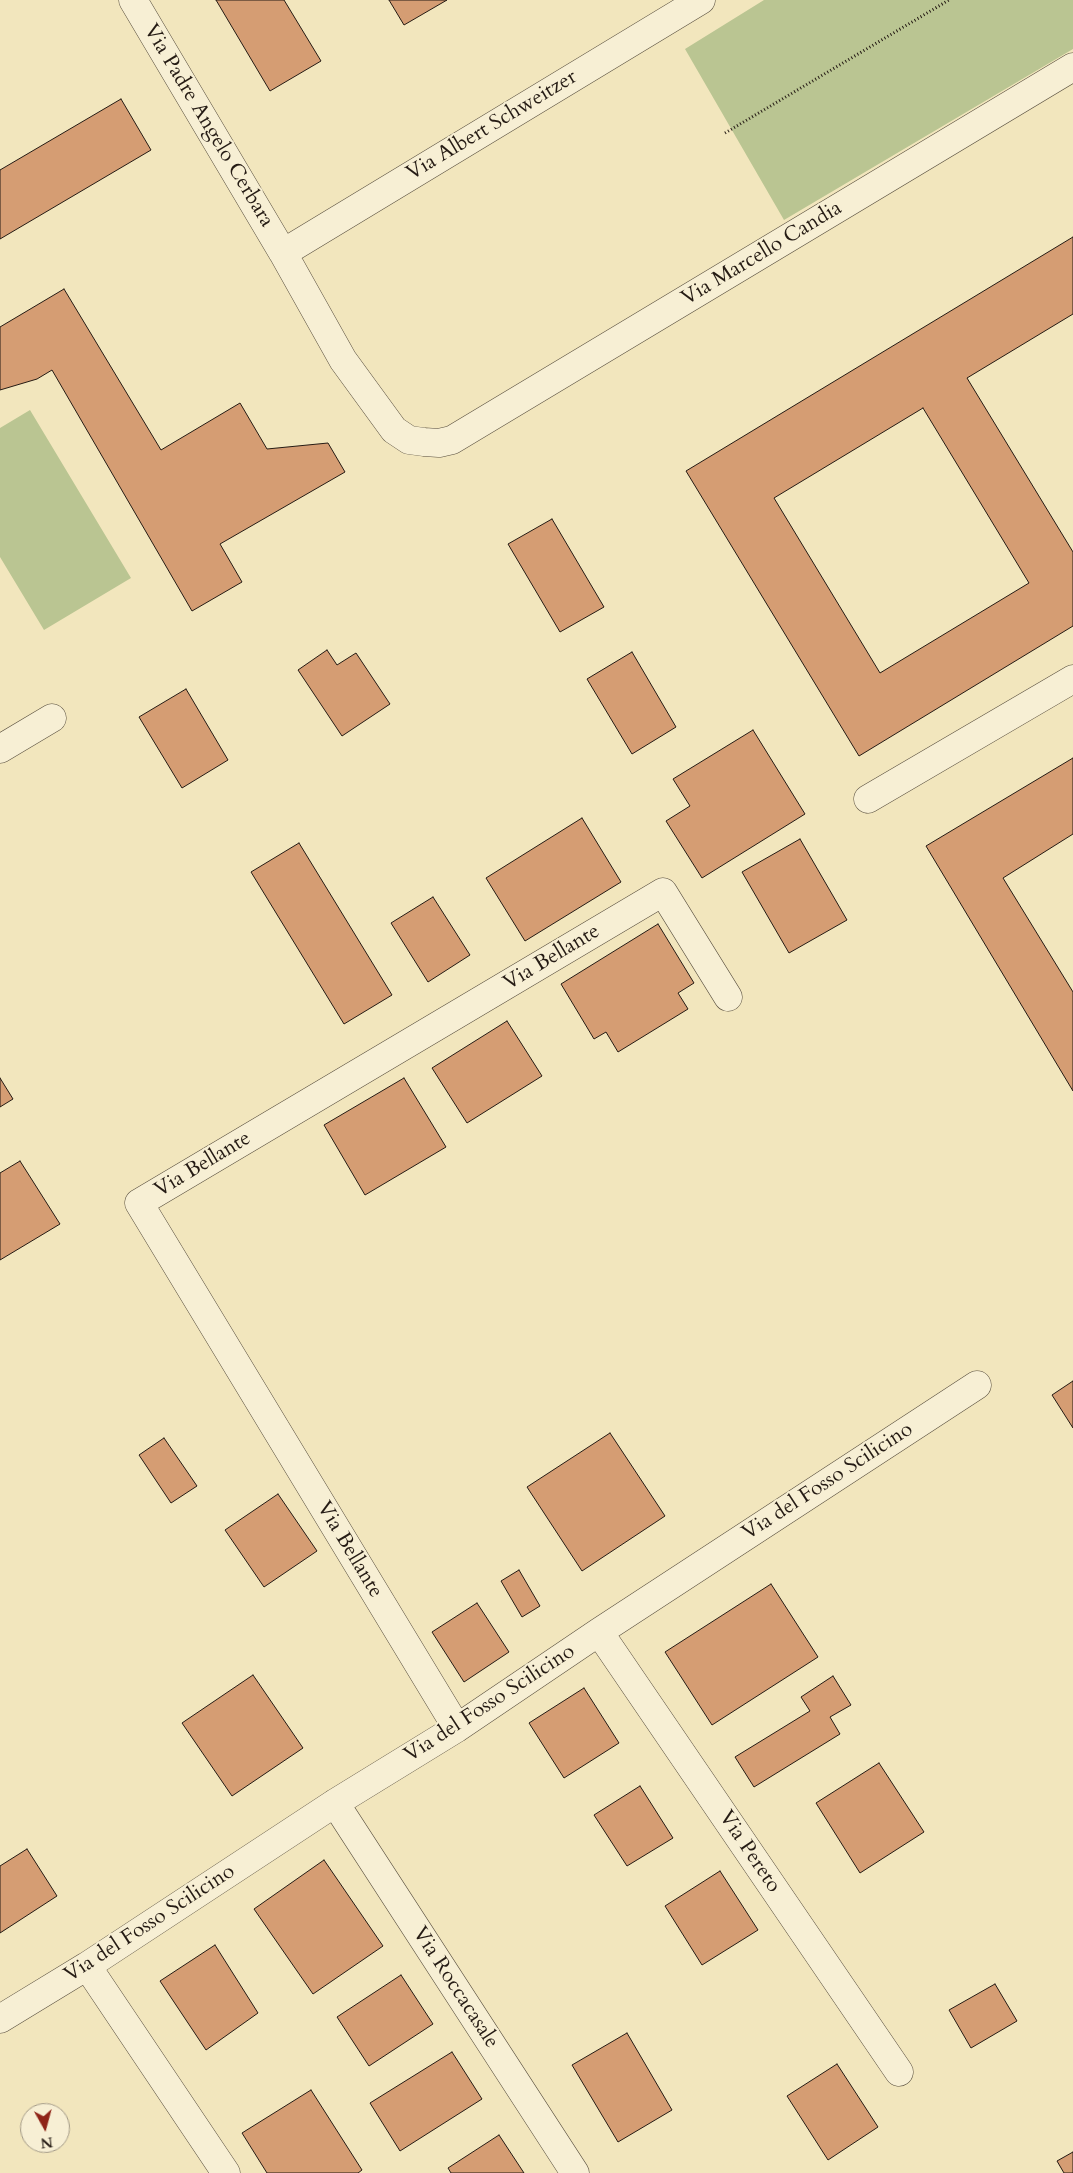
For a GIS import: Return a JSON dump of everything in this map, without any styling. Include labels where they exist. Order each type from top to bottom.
[{"type":"street","name":"Via Padre Angelo Cerbara","points":[[133,0],[283,253],[343,360],[394,430],[409,440],[438,443],[452,440]]},
{"type":"street","name":"Via Albert Schweitzer","points":[[283,253],[700,0]]},
{"type":"street","name":"Via Marcello Candia","points":[[452,440],[1073,67]]},
{"type":"street","points":[[868,799],[1073,679]]},
{"type":"street","points":[[0,749],[52,718]]},
{"type":"street","name":"Via Bellante","points":[[457,1728],[139,1203],[663,892],[728,997]]},
{"type":"street","name":"Via del Fosso Scilicino","points":[[0,2019],[87,1966],[335,1802],[457,1728],[599,1632],[977,1385]]},
{"type":"street","name":"Via Pereto","points":[[599,1632],[900,2072]]},
{"type":"street","name":"Via Roccacasale","points":[[335,1802],[575,2173]]},
{"type":"street","points":[[87,1966],[226,2173]]},
{"type":"path","points":[[725,133],[949,0]]},
{"type":"green space","points":[[764,0],[1073,0],[1073,49],[784,220],[685,49]]},
{"type":"green space","points":[[30,410],[131,578],[44,630],[0,557],[0,428]]},
{"type":"building","points":[[216,0],[284,0],[321,61],[270,91]]},
{"type":"building","points":[[389,0],[447,0],[404,25]]},
{"type":"building","points":[[121,99],[151,150],[0,239],[0,170]]},
{"type":"building","points":[[1073,237],[1073,314],[967,378],[1073,552],[1073,626],[859,756],[686,471]],"holes":[[[923,408],[1029,583],[880,673],[774,498]]]},
{"type":"building","points":[[64,289],[161,450],[240,403],[267,449],[328,443],[345,472],[220,544],[242,582],[192,611],[52,370],[37,379],[0,390],[0,327]]},
{"type":"building","points":[[552,519],[604,607],[560,632],[508,544]]},
{"type":"building","points":[[327,650],[337,665],[356,653],[390,704],[342,736],[298,670]]},
{"type":"building","points":[[632,652],[676,727],[632,754],[587,679]]},
{"type":"building","points":[[186,689],[228,760],[182,788],[139,717]]},
{"type":"building","points":[[753,730],[805,814],[702,878],[666,821],[690,806],[673,779]]},
{"type":"building","points":[[1073,758],[1073,834],[1003,878],[1073,992],[1073,1091],[926,846]]},
{"type":"building","points":[[582,818],[621,882],[525,941],[486,878]]},
{"type":"building","points":[[800,839],[847,920],[789,953],[742,872]]},
{"type":"building","points":[[299,843],[392,995],[344,1024],[251,872]]},
{"type":"building","points":[[433,897],[470,955],[428,982],[391,923]]},
{"type":"building","points":[[658,924],[694,983],[678,993],[688,1009],[618,1052],[606,1032],[594,1039],[561,984]]},
{"type":"building","points":[[507,1021],[542,1076],[467,1123],[432,1068]]},
{"type":"building","points":[[0,1078],[13,1099],[0,1107]]},
{"type":"building","points":[[404,1078],[446,1147],[365,1195],[324,1125]]},
{"type":"building","points":[[20,1161],[60,1224],[0,1260],[0,1173]]},
{"type":"building","points":[[1073,1381],[1073,1428],[1052,1395]]},
{"type":"building","points":[[610,1433],[665,1516],[582,1571],[527,1487]]},
{"type":"building","points":[[164,1438],[197,1486],[171,1503],[139,1455]]},
{"type":"building","points":[[278,1494],[317,1551],[264,1587],[225,1530]]},
{"type":"building","points":[[519,1570],[540,1606],[522,1617],[501,1581]]},
{"type":"building","points":[[771,1584],[818,1657],[712,1725],[665,1652]]},
{"type":"building","points":[[477,1603],[509,1652],[464,1682],[432,1632]]},
{"type":"building","points":[[253,1675],[303,1748],[232,1796],[182,1723]]},
{"type":"building","points":[[833,1676],[851,1705],[830,1717],[840,1734],[754,1787],[735,1757],[810,1711],[801,1697]]},
{"type":"building","points":[[584,1688],[619,1743],[564,1778],[529,1723]]},
{"type":"building","points":[[879,1763],[924,1832],[860,1873],[816,1803]]},
{"type":"building","points":[[640,1786],[673,1838],[627,1866],[594,1815]]},
{"type":"building","points":[[27,1849],[57,1896],[0,1933],[0,1866]]},
{"type":"building","points":[[324,1860],[383,1946],[313,1994],[254,1909]]},
{"type":"building","points":[[720,1871],[758,1930],[702,1965],[665,1906]]},
{"type":"building","points":[[215,1945],[258,2013],[206,2050],[160,1981]]},
{"type":"building","points":[[401,1975],[433,2024],[369,2066],[337,2017]]},
{"type":"building","points":[[995,1984],[1017,2021],[971,2048],[949,2010]]},
{"type":"building","points":[[627,2033],[672,2110],[618,2142],[572,2065]]},
{"type":"building","points":[[452,2052],[482,2099],[400,2151],[370,2103]]},
{"type":"building","points":[[837,2064],[878,2127],[828,2160],[787,2096]]},
{"type":"building","points":[[311,2090],[362,2170],[358,2173],[267,2173],[242,2133]]},
{"type":"building","points":[[499,2135],[524,2173],[451,2173],[448,2168]]},
{"type":"building","points":[[1073,2152],[1073,2173],[1064,2173],[1057,2161]]}]
